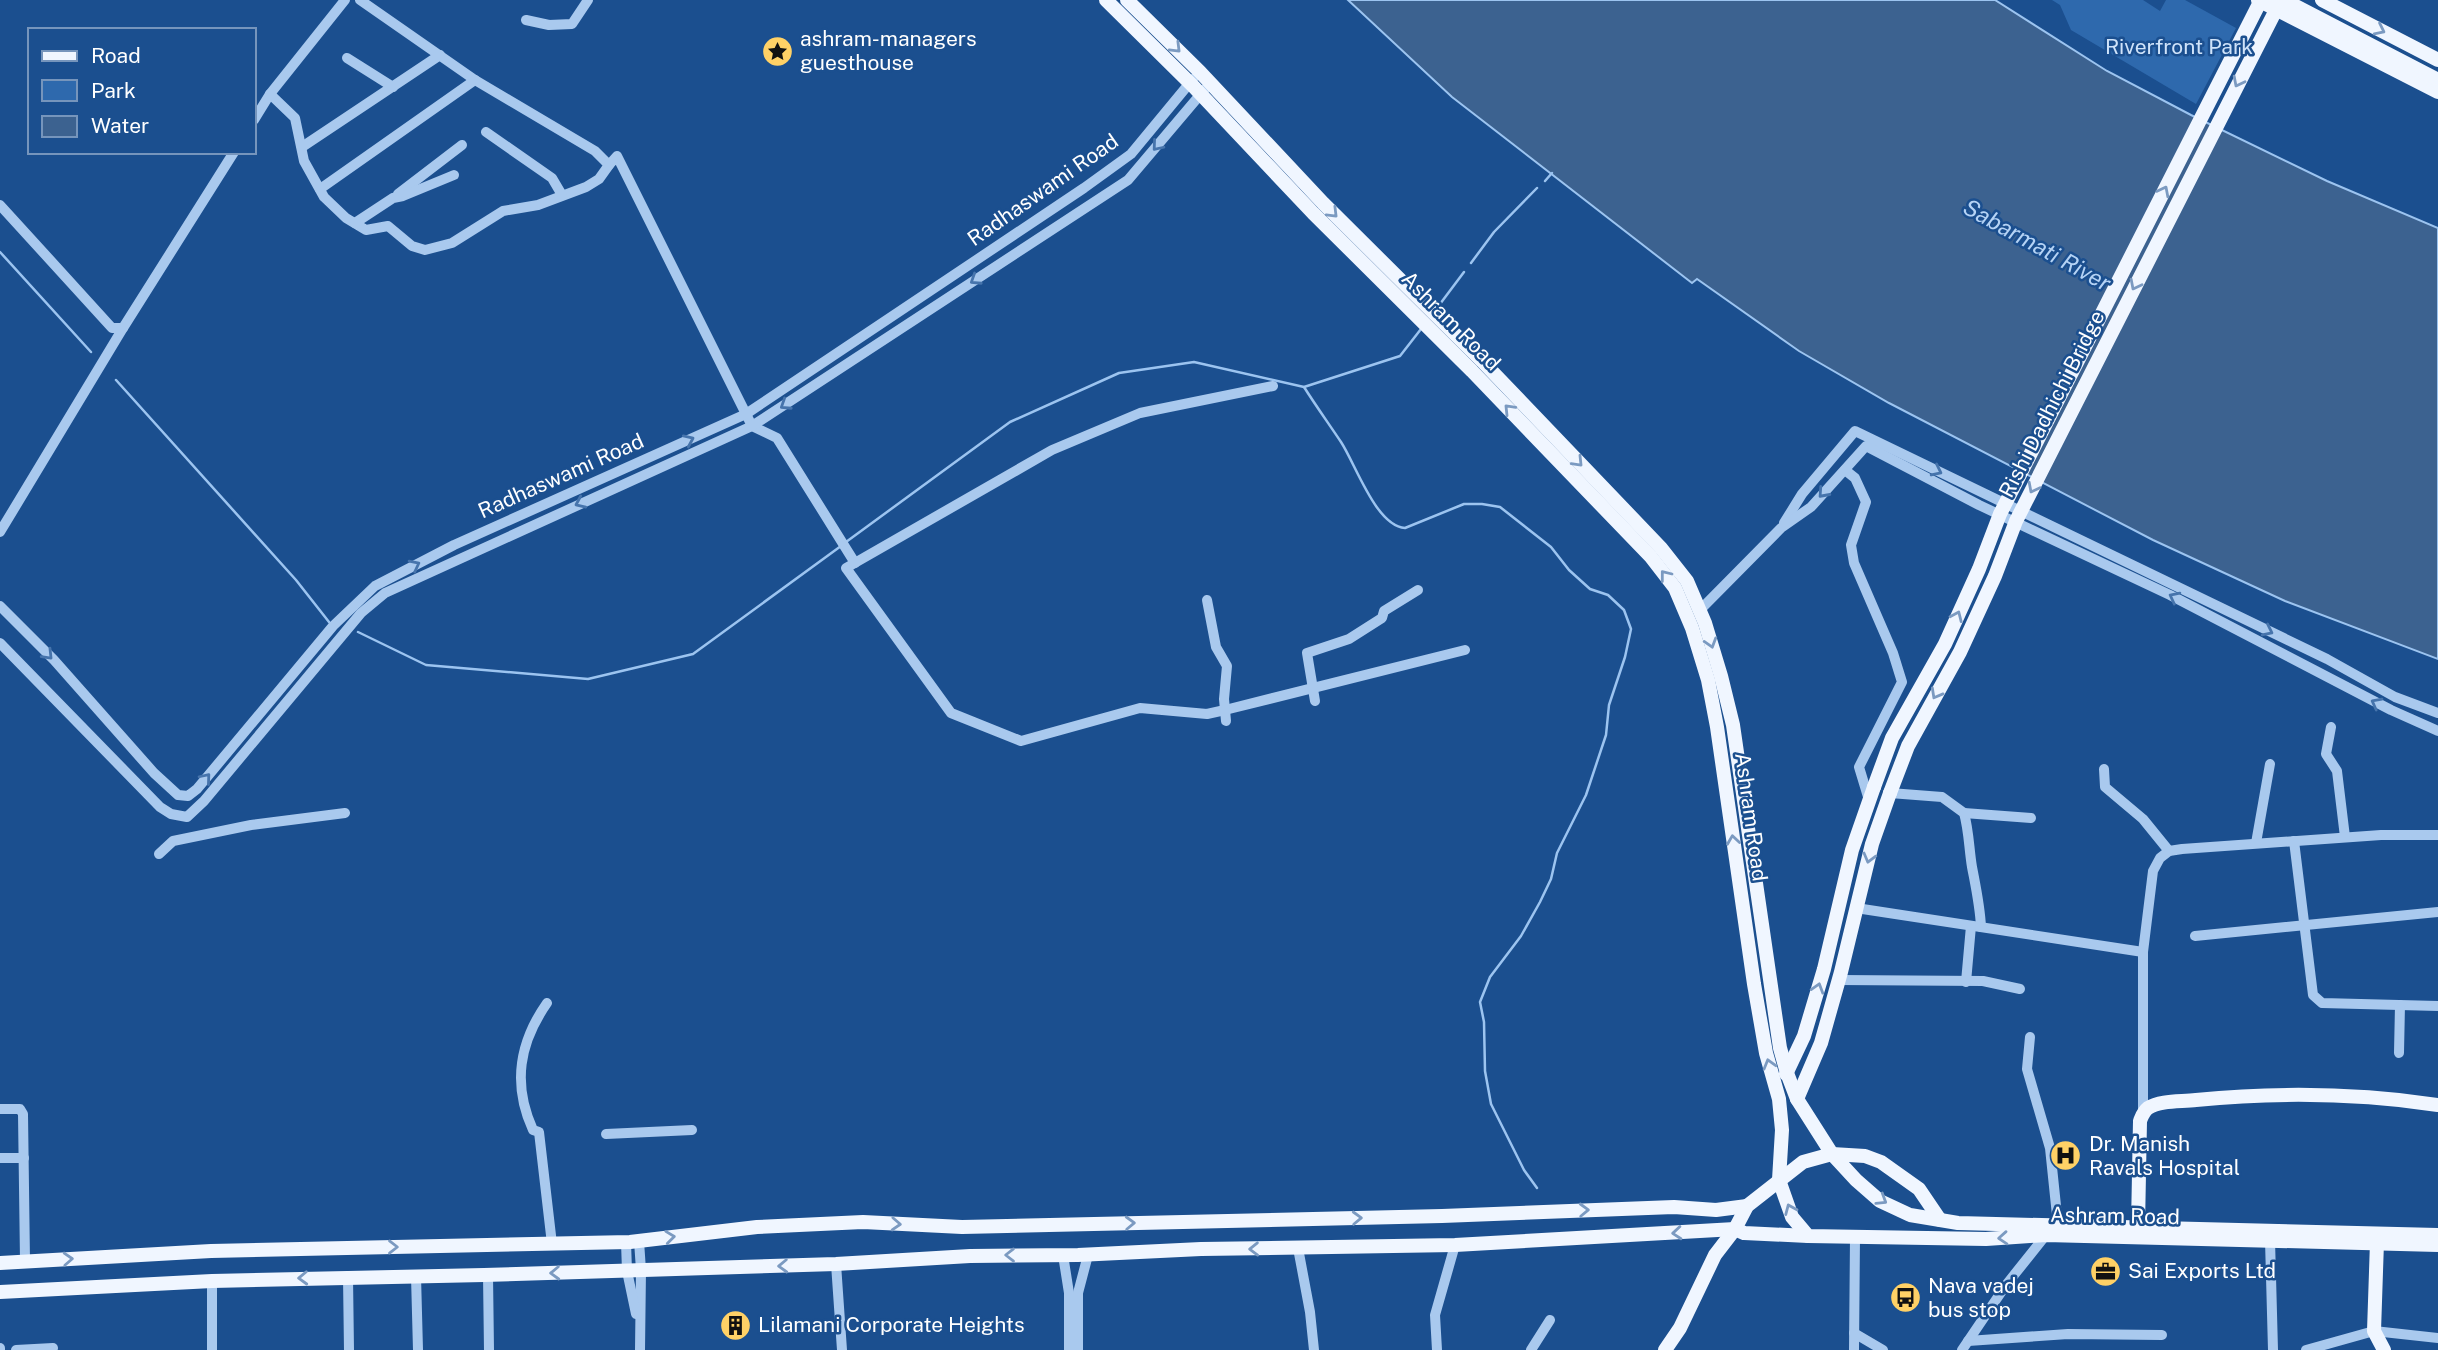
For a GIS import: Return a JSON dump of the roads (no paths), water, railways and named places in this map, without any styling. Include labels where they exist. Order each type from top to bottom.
[{"type":"main road","name":"Ashram Road","points":[[1106,0],[1195,77]]},
{"type":"main road","name":"Ashram Road","points":[[1127,0],[1313,213],[1472,371],[1651,557],[1693,613],[1721,676],[1733,725],[1772,997],[1787,1073],[1797,1099],[1832,1154],[1856,1180],[1880,1201],[1910,1215],[1958,1223],[2438,1235]]},
{"type":"main road","points":[[2259,0],[2433,83]]},
{"type":"main road","name":"Rishi Dadhichi Bridge","points":[[1779,1099],[1787,1073],[1804,1036],[1824,969],[1852,850],[1892,738],[1945,645],[2000,514],[2259,0]]},
{"type":"main road","points":[[2282,0],[2433,83]]},
{"type":"main road","name":"Rishi Dadhichi Bridge","points":[[1797,1099],[1821,1043],[1872,844],[1908,746],[1960,652],[2016,522],[2282,0]]},
{"type":"main road","points":[[2322,0],[2438,60]]},
{"type":"main road","name":"Ashram Road","points":[[1693,613],[1717,727],[1766,1053],[1779,1099],[1782,1130],[1779,1180],[1792,1217],[1808,1236],[1986,1239],[2046,1235],[2438,1245]]},
{"type":"main road","points":[[2138,1226],[2139,1132],[2143,1113],[2157,1104],[2292,1094],[2370,1096],[2438,1105]]},
{"type":"main road","points":[[0,1263],[211,1251],[633,1241],[757,1227],[863,1222],[987,1227],[1377,1218],[1674,1207],[1716,1210],[1747,1206],[1803,1162],[1832,1154],[1866,1156],[1881,1162],[1919,1189],[1940,1220]]},
{"type":"main road","points":[[1675,1350],[1739,1231],[1747,1206]]},
{"type":"main road","points":[[1665,1350],[1680,1328],[1716,1255],[1739,1231]]},
{"type":"main road","points":[[0,1292],[212,1281],[634,1271],[970,1256],[1455,1245],[1739,1231],[1808,1236]]},
{"type":"main road","points":[[2377,1242],[2374,1331],[2384,1350]]},
{"type":"street","points":[[256,117],[270,94],[345,0]]},
{"type":"street","points":[[360,0],[475,79],[595,151],[609,165]]},
{"type":"street","points":[[526,20],[549,25],[572,24],[588,0]]},
{"type":"street","points":[[302,147],[440,55]]},
{"type":"street","points":[[347,58],[393,87]]},
{"type":"street","name":"Radhaswami Road","points":[[188,796],[197,789],[333,626],[375,586],[454,545],[746,414],[1073,196],[1131,154],[1195,77]]},
{"type":"street","points":[[320,189],[475,79]]},
{"type":"street","name":"Radhaswami Road","points":[[187,817],[204,802],[361,613],[385,593],[752,426],[1128,180],[1206,89]]},
{"type":"street","points":[[270,94],[295,118],[304,161],[332,204],[366,230],[388,226],[412,246],[425,250],[452,243],[503,211],[538,205],[586,187],[599,179],[617,156],[752,426],[777,438],[855,563]]},
{"type":"street","points":[[486,132],[552,178],[562,195]]},
{"type":"street","points":[[355,223],[393,198],[461,145]]},
{"type":"street","points":[[0,532],[123,328],[233,154]]},
{"type":"street","points":[[393,198],[403,197],[454,175]]},
{"type":"street","points":[[0,205],[112,328],[123,328]]},
{"type":"street","points":[[1273,386],[1140,413],[1052,450],[846,568],[951,713],[1021,741],[1140,708],[1226,715],[1312,686],[1465,650]]},
{"type":"street","points":[[1781,528],[1802,494],[1855,431],[2327,659],[2395,697],[2438,713]]},
{"type":"street","points":[[1693,613],[1781,528],[1811,507],[1866,446],[1979,505],[2169,595],[2390,710],[2438,731]]},
{"type":"street","points":[[1845,470],[1855,478],[1866,502],[1851,545],[1854,563],[1893,653],[1902,682],[1859,767],[1871,794]]},
{"type":"street","points":[[1315,701],[1307,653],[1349,639],[1382,618],[1384,611],[1398,601],[1418,590]]},
{"type":"street","points":[[1207,600],[1216,647],[1227,666],[1226,715]]},
{"type":"street","points":[[0,606],[54,660],[153,773],[178,795],[188,796],[187,817],[171,814],[160,807],[0,643]]},
{"type":"street","points":[[333,626],[343,634]]},
{"type":"street","points":[[2331,727],[2326,754],[2337,771],[2346,837]]},
{"type":"street","points":[[2256,844],[2270,764]]},
{"type":"street","points":[[2104,769],[2105,787],[2143,819],[2169,852]]},
{"type":"street","points":[[1890,793],[1941,797],[1964,813],[2031,818]]},
{"type":"street","points":[[159,854],[173,841],[251,825],[345,813]]},
{"type":"street","points":[[1964,813],[1979,898],[1966,982]]},
{"type":"street","points":[[2143,1113],[2143,952],[2153,871],[2160,858],[2169,852],[2182,849],[2346,837],[2438,835]]},
{"type":"street","points":[[2294,841],[2313,995],[2316,1000],[2322,1003],[2438,1006]]},
{"type":"street","points":[[1856,908],[2143,952]]},
{"type":"street","points":[[2195,936],[2438,912]]},
{"type":"street","points":[[1839,979],[1966,982],[2001,984],[2020,989]]},
{"type":"street","points":[[547,1003],[527,1039],[521,1056],[526,1115],[533,1130],[539,1132],[552,1244]]},
{"type":"street","points":[[2399,1053],[2400,1005]]},
{"type":"street","points":[[2030,1037],[2027,1069],[2050,1148],[2057,1225]]},
{"type":"street","points":[[0,1109],[20,1109],[23,1114],[25,1261]]},
{"type":"street","points":[[606,1134],[692,1130]]},
{"type":"street","points":[[0,1158],[23,1158]]},
{"type":"street","points":[[1965,1345],[2006,1285],[2046,1235]]},
{"type":"street","points":[[1854,1350],[1855,1237]]},
{"type":"street","points":[[2270,1240],[2273,1350]]},
{"type":"street","points":[[633,1241],[640,1350]]},
{"type":"street","points":[[1437,1350],[1435,1315],[1455,1245]]},
{"type":"street","points":[[1298,1248],[1314,1350]]},
{"type":"street","points":[[1063,1255],[1069,1293],[1069,1350]]},
{"type":"street","points":[[1078,1350],[1078,1293],[1088,1255]]},
{"type":"street","points":[[836,1264],[842,1350]]},
{"type":"street","points":[[488,1275],[489,1350]]},
{"type":"street","points":[[416,1276],[418,1350]]},
{"type":"street","points":[[348,1277],[349,1350]]},
{"type":"street","points":[[212,1281],[212,1350]]},
{"type":"street","points":[[1531,1350],[1550,1320]]},
{"type":"street","points":[[2306,1350],[2346,1344],[2374,1331],[2438,1338]]},
{"type":"street","points":[[1854,1333],[1883,1350]]},
{"type":"street","points":[[1965,1345],[2068,1334],[2162,1335]]},
{"type":"street","points":[[16,1350],[53,1348]]},
{"type":"water","name":"Sabarmati River","points":[[1348,0],[1995,0],[2107,71],[2191,115],[2327,181],[2438,228],[2438,659],[2285,601],[2153,540],[1889,403],[1799,351],[1697,279],[1692,283],[1452,97]]},
{"type":"waterway","points":[[1545,181],[1552,173]]},
{"type":"waterway","points":[[1471,263],[1494,232],[1537,188]]},
{"type":"waterway","points":[[0,252],[91,352]]},
{"type":"waterway","points":[[1437,308],[1464,272]]},
{"type":"waterway","points":[[846,542],[1010,422],[1119,373],[1194,362],[1304,387],[1400,356],[1421,329]]},
{"type":"waterway","points":[[116,380],[296,580],[329,622]]},
{"type":"waterway","points":[[1304,387],[1341,442],[1376,506],[1395,525],[1405,528],[1464,504],[1500,507],[1551,547],[1569,570],[1590,589],[1608,595],[1624,610],[1631,629],[1609,705],[1606,735],[1586,795],[1557,853],[1551,879],[1540,902],[1521,936],[1490,977],[1480,1002],[1484,1022],[1485,1071],[1491,1104],[1524,1170],[1537,1188]]},
{"type":"waterway","points":[[358,632],[426,665],[588,679],[693,654],[841,546]]},
{"type":"place","name":"ashram-managers guesthouse","points":[[777,51]]},
{"type":"place","name":"Dr. Manish Ravals Hospital","points":[[2066,1156]]},
{"type":"place","name":"Sai Exports Ltd","points":[[2105,1271]]},
{"type":"place","name":"Nava vadej bus stop","points":[[1905,1298]]},
{"type":"place","name":"Lilamani Corporate Heights","points":[[735,1325]]},
{"type":"park label","name":"Riverfront Park","points":[[2179,47]]}]
